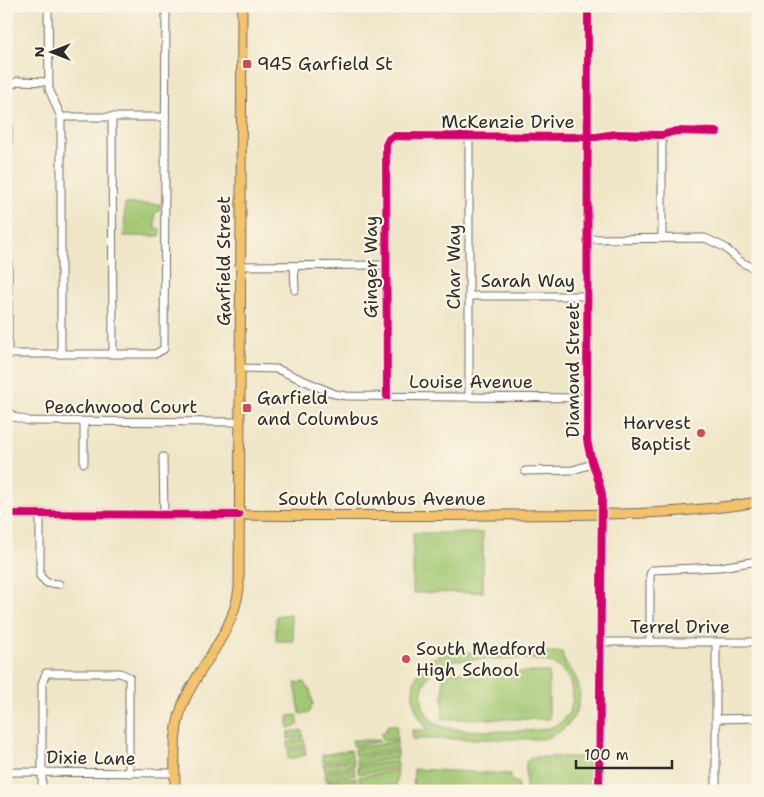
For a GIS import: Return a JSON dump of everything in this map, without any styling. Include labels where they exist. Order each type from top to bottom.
[{"type":"main road","name":"Garfield Street","points":[[175,791],[176,736],[184,701],[222,639],[235,610],[240,579],[239,422],[242,6]]},
{"type":"main road","name":"South Columbus Avenue","points":[[6,514],[602,514],[702,510],[758,502]]},
{"type":"street","points":[[48,6],[48,82],[61,117],[61,354]]},
{"type":"street","points":[[48,82],[18,82],[10,86],[8,93],[7,354],[155,354],[164,349],[166,6]]},
{"type":"street","name":"Diamond Street","points":[[588,6],[587,439],[592,464],[599,481],[602,514],[599,791]]},
{"type":"street","points":[[61,117],[165,117]]},
{"type":"street","points":[[112,117],[113,354]]},
{"type":"street","name":"McKenzie Drive","points":[[389,138],[394,136],[587,137],[615,134],[662,135],[676,131],[717,132]]},
{"type":"street","points":[[662,135],[662,238]]},
{"type":"street","name":"Char Way","points":[[468,137],[469,396]]},
{"type":"street","name":"Ginger Way","points":[[386,396],[386,145],[389,138]]},
{"type":"street","points":[[587,239],[662,238],[711,240],[724,246],[741,262],[758,270]]},
{"type":"street","points":[[240,266],[386,265]]},
{"type":"street","points":[[294,266],[295,290]]},
{"type":"street","name":"Sarah Way","points":[[469,296],[588,296]]},
{"type":"street","name":"Louise Avenue","points":[[240,368],[277,369],[340,396],[587,398]]},
{"type":"street","name":"Peachwood Court","points":[[6,410],[14,417],[29,421],[239,422]]},
{"type":"street","points":[[84,422],[84,463]]},
{"type":"street","points":[[163,458],[164,515]]},
{"type":"street","points":[[525,471],[573,470],[592,464]]},
{"type":"street","points":[[40,514],[40,576],[47,582],[59,584]]},
{"type":"street","points":[[650,642],[650,575],[652,570],[720,567],[758,561]]},
{"type":"street","name":"Terrel Drive","points":[[601,642],[758,642]]},
{"type":"street","points":[[716,642],[716,791]]},
{"type":"street","points":[[42,791],[42,684],[44,674],[127,675],[130,680],[129,773]]},
{"type":"street","points":[[716,719],[758,718]]},
{"type":"street","name":"Dixie Lane","points":[[6,772],[175,774]]},
{"type":"green space","points":[[125,204],[160,204],[160,211],[155,212],[155,228],[160,229],[160,236],[124,236]]},
{"type":"green space","points":[[413,533],[483,533],[483,592],[413,593]]},
{"type":"green space","points":[[290,614],[294,641],[276,641],[276,616]]},
{"type":"green space","points":[[456,652],[562,652],[562,656],[574,674],[579,688],[580,698],[578,707],[568,724],[553,735],[543,739],[412,739],[412,730],[428,730],[420,718],[415,705],[413,692],[415,681],[420,670],[428,661],[440,655]],"holes":[[[529,659],[552,663],[562,671],[570,682],[573,696],[569,712],[558,724],[541,730],[475,730],[439,725],[429,717],[424,708],[423,687],[435,669],[445,663],[457,660]]]},
{"type":"green space","points":[[443,672],[549,672],[549,719],[443,719]]},
{"type":"green space","points":[[304,682],[306,687],[310,689],[313,704],[309,713],[300,714],[295,683]]},
{"type":"green space","points":[[297,715],[299,725],[288,728],[288,716]]},
{"type":"green space","points":[[388,725],[397,725],[397,739],[383,741],[381,733],[385,731]]},
{"type":"green space","points":[[302,730],[303,737],[288,739],[288,732]]},
{"type":"green space","points":[[304,739],[305,746],[288,749],[288,742]]},
{"type":"green space","points":[[352,740],[380,740],[381,741],[354,747]]},
{"type":"green space","points":[[397,741],[397,749],[355,756],[354,749]]},
{"type":"green space","points":[[305,748],[306,755],[288,759],[288,751]]},
{"type":"green space","points":[[351,750],[352,757],[323,762],[322,755]]},
{"type":"green space","points":[[397,751],[397,758],[357,765],[356,758]]},
{"type":"green space","points":[[531,757],[589,757],[588,791],[526,791],[526,762]]},
{"type":"green space","points":[[353,759],[354,766],[325,771],[323,764]]},
{"type":"green space","points":[[397,761],[397,768],[359,774],[357,767]]},
{"type":"green space","points":[[354,768],[355,775],[326,780],[325,773]]},
{"type":"green space","points":[[414,769],[510,774],[510,780],[518,783],[518,791],[413,791]]},
{"type":"green space","points":[[397,770],[397,785],[360,785],[359,777]]},
{"type":"green space","points":[[356,777],[357,785],[327,785],[327,782]]},
{"type":"cycle path","points":[[588,6],[587,439],[602,494],[599,791]]},
{"type":"cycle path","points":[[387,396],[386,145],[389,139],[394,136],[596,137],[615,134],[662,135],[676,131],[717,132]]},
{"type":"cycle path","points":[[6,514],[239,515]]},
{"type":"place","name":"945 Garfield St","points":[[247,64]]},
{"type":"place","name":"Garfield and Columbus","points":[[247,408]]},
{"type":"place","name":"Harvest Baptist","points":[[701,433]]},
{"type":"place","name":"South Medford High School","points":[[406,659]]}]
